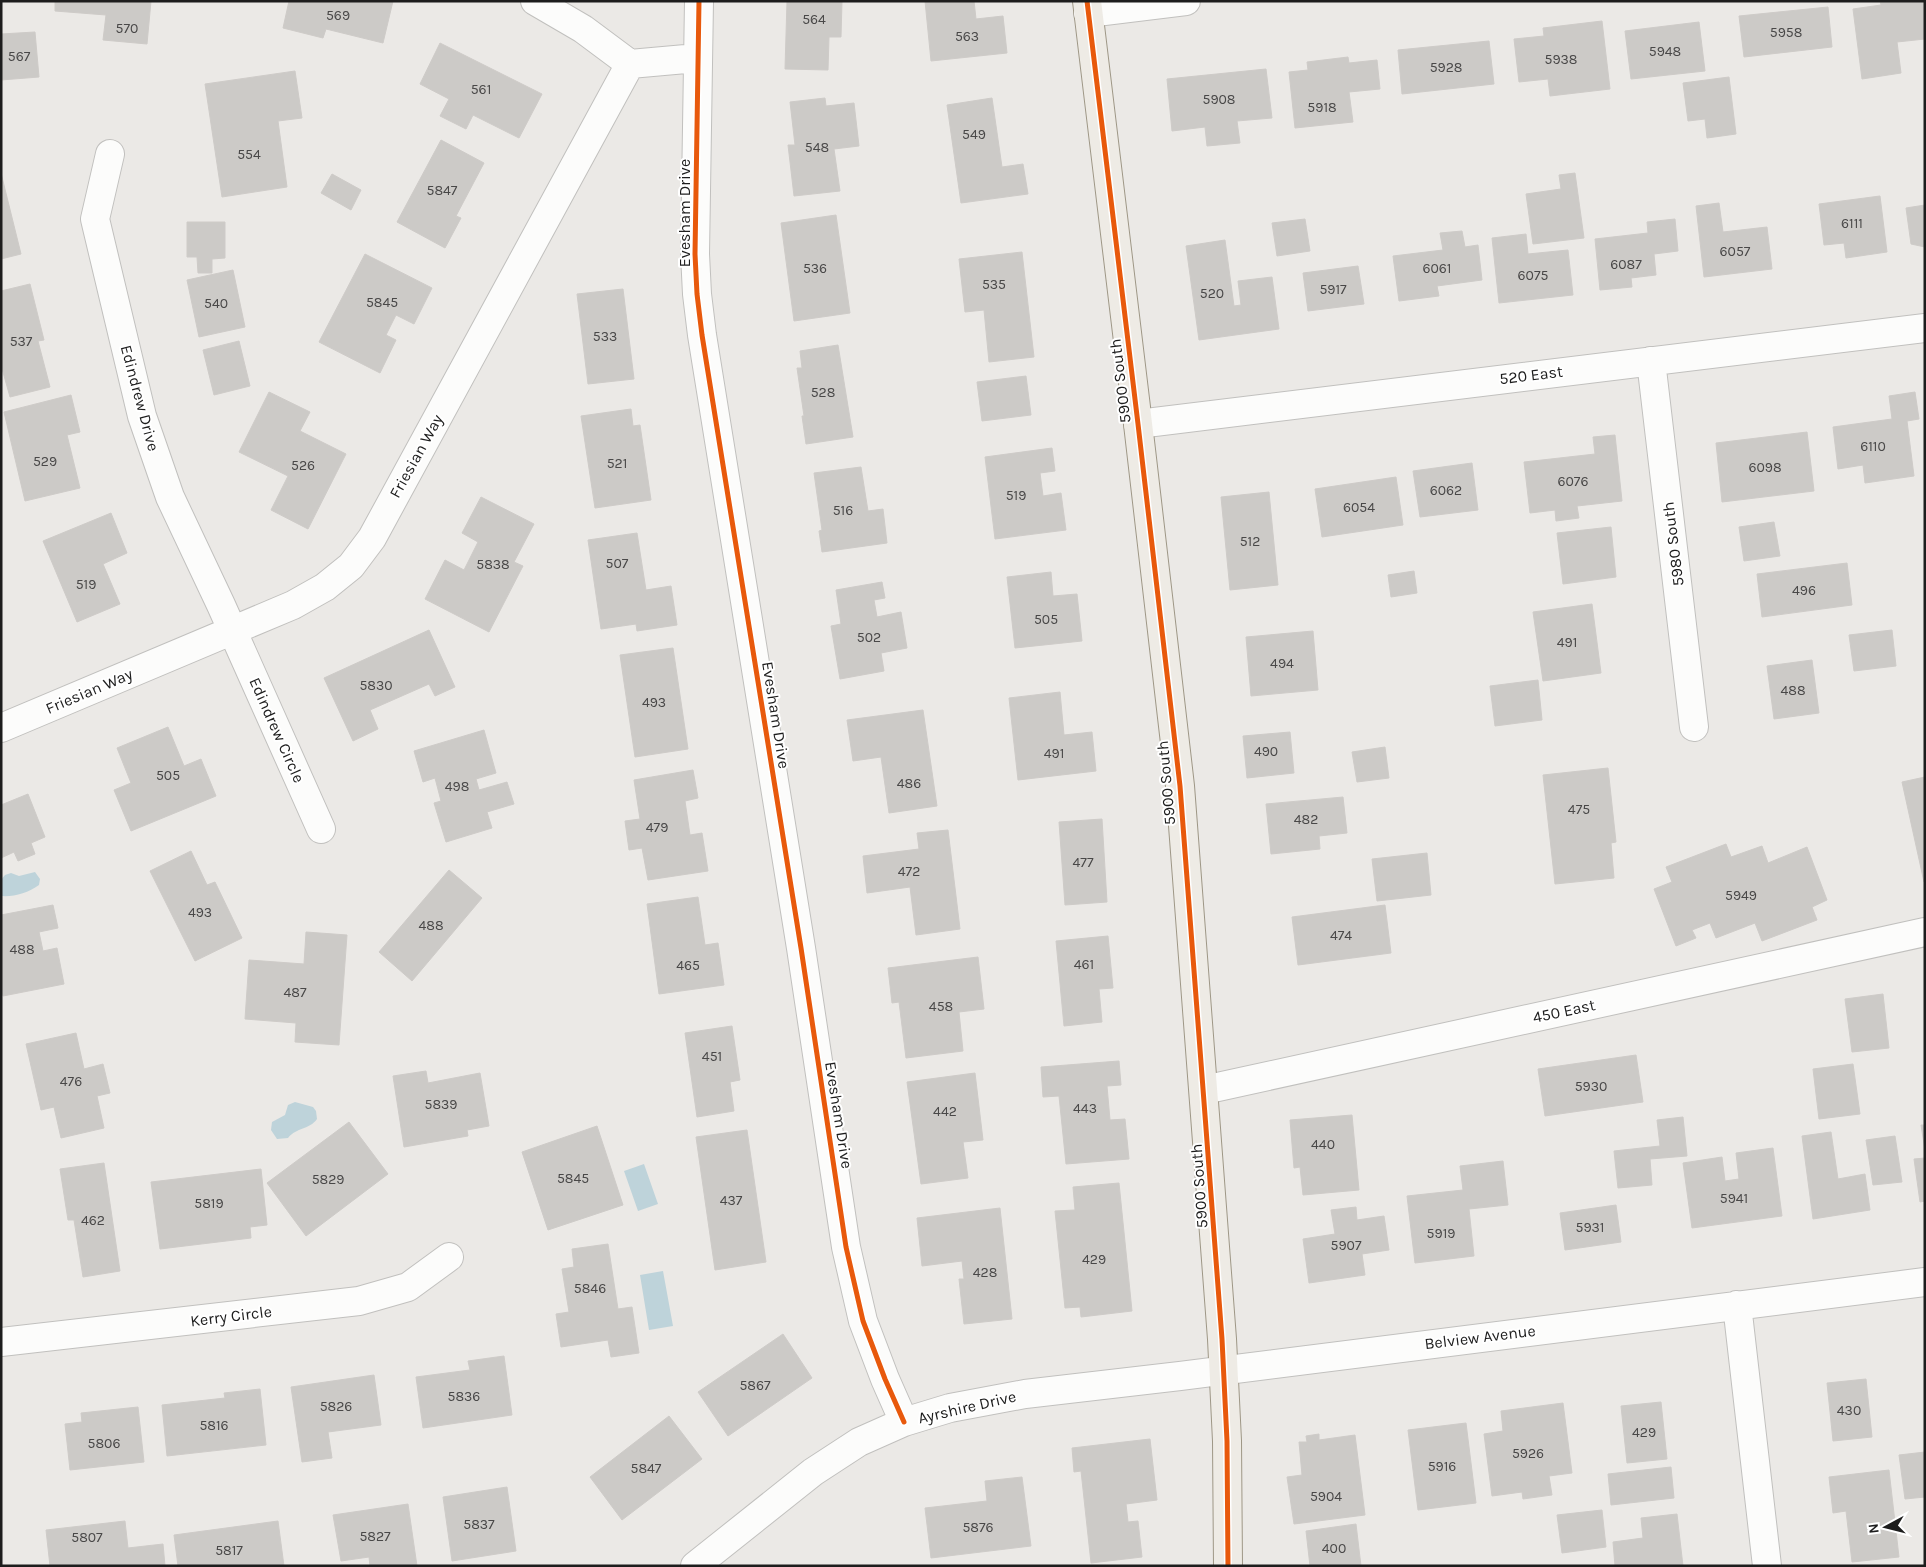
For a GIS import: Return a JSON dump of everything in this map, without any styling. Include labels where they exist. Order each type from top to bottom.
[{"type":"main road","name":"5900 South","points":[[1087,7],[1180,786],[1224,1370],[1227,1441],[1228,1566]]},
{"type":"street","points":[[535,1],[583,29],[630,64],[697,58]]},
{"type":"street","name":"Evesham Drive","points":[[699,1],[695,254],[702,335],[799,938],[846,1247],[863,1321],[881,1370],[904,1422]]},
{"type":"street","points":[[1087,7],[1186,1]]},
{"type":"street","name":"Friesian Way","points":[[1,728],[294,605],[325,587],[351,566],[372,538],[630,64]]},
{"type":"street","name":"Edindrew Drive","points":[[110,154],[95,219],[142,416],[170,498],[232,631]]},
{"type":"street","name":"520 East","points":[[1138,424],[1925,328]]},
{"type":"street","name":"5980 South","points":[[1651,361],[1694,727]]},
{"type":"street","name":"Edindrew Circle","points":[[232,631],[322,829]]},
{"type":"street","name":"450 East","points":[[1204,1090],[1925,932]]},
{"type":"street","name":"Kerry Circle","points":[[1,1342],[359,1301],[408,1287],[449,1257]]},
{"type":"street","name":"Belview Avenue","points":[[1224,1370],[1925,1282]]},
{"type":"street","points":[[1737,1305],[1767,1566]]},
{"type":"street","name":"Ayrshire Drive","points":[[695,1566],[814,1472],[859,1442],[904,1422],[950,1408],[1025,1394],[1224,1370]]},
{"type":"water","points":[[35,872],[40,879],[39,885],[21,894],[1,896],[1,880],[5,875],[11,873],[19,876]]},
{"type":"water","points":[[295,1102],[313,1107],[316,1111],[317,1119],[314,1123],[295,1132],[288,1138],[277,1139],[271,1130],[272,1122],[285,1115],[288,1105]]},
{"type":"water","points":[[644,1164],[658,1204],[638,1211],[624,1171]]},
{"type":"water","points":[[663,1271],[673,1326],[649,1330],[640,1275]]},
{"type":"building","points":[[55,1],[151,1],[147,44],[103,40],[106,15],[55,11]]},
{"type":"building","points":[[289,1],[393,1],[383,43],[326,29],[323,38],[283,28]]},
{"type":"building","points":[[787,1],[842,1],[841,37],[829,37],[828,70],[785,69]]},
{"type":"building","points":[[925,1],[974,1],[976,19],[1003,16],[1007,53],[931,61]]},
{"type":"building","points":[[1880,1],[1924,1],[1925,39],[1897,42],[1901,73],[1862,79],[1853,9],[1881,5]]},
{"type":"building","points":[[1828,7],[1832,47],[1744,57],[1739,16]]},
{"type":"building","points":[[1602,21],[1610,89],[1550,96],[1548,79],[1519,82],[1514,39],[1544,36],[1543,28]]},
{"type":"building","points":[[1699,22],[1705,71],[1631,79],[1625,31]]},
{"type":"building","points":[[35,32],[39,77],[1,80],[1,34]]},
{"type":"building","points":[[1489,41],[1494,84],[1402,94],[1398,50]]},
{"type":"building","points":[[440,43],[542,94],[519,138],[473,115],[466,129],[440,116],[449,99],[420,84]]},
{"type":"building","points":[[1348,57],[1349,63],[1377,60],[1380,89],[1349,92],[1353,122],[1295,128],[1289,72],[1308,70],[1307,62]]},
{"type":"building","points":[[1266,69],[1272,118],[1237,121],[1240,143],[1207,146],[1205,127],[1172,131],[1167,79]]},
{"type":"building","points":[[295,71],[302,118],[278,121],[287,187],[222,197],[205,84]]},
{"type":"building","points":[[1729,77],[1736,134],[1707,138],[1705,119],[1688,121],[1683,83]]},
{"type":"building","points":[[825,98],[826,106],[854,103],[859,146],[834,149],[840,191],[794,196],[788,145],[795,145],[790,102]]},
{"type":"building","points":[[992,98],[1002,167],[1023,164],[1028,194],[961,203],[947,105]]},
{"type":"building","points":[[441,140],[484,163],[456,216],[461,218],[445,248],[397,222]]},
{"type":"building","points":[[1,173],[21,254],[1,259]]},
{"type":"building","points":[[1575,173],[1584,238],[1533,244],[1526,194],[1561,189],[1559,175]]},
{"type":"building","points":[[332,174],[361,190],[351,210],[321,193]]},
{"type":"building","points":[[1880,196],[1887,252],[1846,258],[1844,243],[1824,245],[1819,204]]},
{"type":"building","points":[[1719,203],[1723,232],[1767,227],[1772,269],[1704,277],[1696,206]]},
{"type":"building","points":[[1925,205],[1925,247],[1911,244],[1906,208]]},
{"type":"building","points":[[836,215],[850,313],[794,321],[781,223]]},
{"type":"building","points":[[1305,219],[1310,251],[1277,256],[1272,223]]},
{"type":"building","points":[[1675,219],[1678,251],[1654,254],[1656,275],[1631,278],[1632,287],[1600,290],[1595,239],[1648,233],[1647,222]]},
{"type":"building","points":[[187,222],[225,222],[225,258],[212,259],[212,273],[198,273],[197,257],[187,257]]},
{"type":"building","points":[[1462,231],[1465,247],[1478,245],[1482,280],[1437,286],[1439,296],[1399,301],[1393,256],[1443,250],[1440,233]]},
{"type":"building","points":[[1526,234],[1528,254],[1568,250],[1573,295],[1499,303],[1492,238]]},
{"type":"building","points":[[1225,240],[1234,306],[1241,305],[1238,281],[1272,277],[1279,329],[1199,340],[1186,246]]},
{"type":"building","points":[[1022,252],[1034,357],[989,362],[984,310],[965,312],[959,259]]},
{"type":"building","points":[[365,254],[432,288],[414,324],[396,315],[386,335],[396,340],[380,373],[319,342]]},
{"type":"building","points":[[1358,266],[1364,304],[1308,311],[1303,273]]},
{"type":"building","points":[[233,270],[245,327],[199,337],[187,280]]},
{"type":"building","points":[[30,284],[44,340],[38,341],[50,387],[10,397],[1,365],[1,291]]},
{"type":"building","points":[[623,289],[634,379],[588,384],[577,294]]},
{"type":"building","points":[[239,341],[250,386],[214,395],[203,350]]},
{"type":"building","points":[[838,345],[853,437],[806,444],[797,368],[802,368],[800,351]]},
{"type":"building","points":[[1026,376],[1031,415],[982,421],[977,382]]},
{"type":"building","points":[[269,392],[310,412],[300,431],[346,454],[308,529],[271,510],[288,476],[239,452]]},
{"type":"building","points":[[1915,392],[1919,419],[1907,421],[1914,476],[1865,483],[1863,465],[1838,469],[1833,427],[1892,419],[1889,396]]},
{"type":"building","points":[[71,395],[80,432],[67,435],[80,488],[25,501],[4,412]]},
{"type":"building","points":[[631,409],[633,426],[640,425],[651,500],[595,508],[581,416]]},
{"type":"building","points":[[1807,432],[1814,491],[1722,502],[1716,443]]},
{"type":"building","points":[[1615,435],[1622,501],[1577,506],[1579,518],[1556,521],[1555,510],[1530,513],[1524,462],[1595,454],[1593,437]]},
{"type":"building","points":[[1052,448],[1055,471],[1040,473],[1043,496],[1061,493],[1066,530],[995,539],[985,457]]},
{"type":"building","points":[[1472,463],[1478,510],[1420,517],[1413,471]]},
{"type":"building","points":[[861,467],[868,511],[883,509],[887,543],[822,552],[819,531],[822,530],[814,473]]},
{"type":"building","points":[[1396,477],[1403,525],[1322,537],[1315,489]]},
{"type":"building","points":[[1269,492],[1278,585],[1230,590],[1221,497]]},
{"type":"building","points":[[481,497],[534,524],[514,562],[523,566],[489,632],[425,599],[445,560],[464,570],[478,542],[462,533]]},
{"type":"building","points":[[111,513],[127,553],[103,564],[120,604],[77,622],[43,541]]},
{"type":"building","points":[[1774,522],[1780,556],[1744,561],[1739,527]]},
{"type":"building","points":[[1611,527],[1616,577],[1563,584],[1557,533]]},
{"type":"building","points":[[637,533],[646,590],[671,586],[677,625],[637,631],[636,624],[601,629],[588,540]]},
{"type":"building","points":[[1847,563],[1852,605],[1762,617],[1757,574]]},
{"type":"building","points":[[1414,571],[1417,593],[1391,597],[1388,575]]},
{"type":"building","points":[[1051,572],[1053,596],[1077,594],[1082,641],[1015,648],[1007,577]]},
{"type":"building","points":[[882,582],[885,598],[874,600],[877,617],[901,612],[907,648],[881,653],[884,671],[840,679],[831,626],[841,624],[836,590]]},
{"type":"building","points":[[1592,604],[1601,673],[1543,681],[1533,612]]},
{"type":"building","points":[[429,630],[455,687],[435,696],[429,684],[370,710],[378,729],[353,741],[324,678]]},
{"type":"building","points":[[1892,630],[1896,666],[1854,671],[1849,635]]},
{"type":"building","points":[[1313,631],[1318,690],[1251,696],[1246,637]]},
{"type":"building","points":[[673,648],[688,749],[635,757],[620,655]]},
{"type":"building","points":[[1812,660],[1819,713],[1774,719],[1767,666]]},
{"type":"building","points":[[1538,680],[1542,720],[1495,726],[1490,686]]},
{"type":"building","points":[[1060,692],[1064,735],[1092,732],[1096,771],[1018,780],[1009,698]]},
{"type":"building","points":[[923,710],[937,806],[889,813],[881,757],[853,761],[847,720]]},
{"type":"building","points":[[168,727],[184,766],[201,759],[216,796],[131,831],[114,790],[131,783],[117,748]]},
{"type":"building","points":[[484,730],[496,773],[476,779],[479,790],[507,782],[514,804],[487,812],[492,828],[446,842],[434,803],[441,801],[435,778],[423,782],[414,751]]},
{"type":"building","points":[[1290,732],[1294,773],[1247,778],[1243,736]]},
{"type":"building","points":[[1385,747],[1389,778],[1357,782],[1352,752]]},
{"type":"building","points":[[1608,768],[1616,842],[1611,843],[1614,878],[1555,884],[1543,775]]},
{"type":"building","points":[[693,770],[698,798],[685,801],[690,835],[702,833],[708,871],[648,880],[642,848],[629,850],[625,821],[640,819],[634,780]]},
{"type":"building","points":[[1925,777],[1925,881],[1924,882],[1902,782]]},
{"type":"building","points":[[28,794],[45,837],[31,843],[35,854],[18,861],[14,852],[1,858],[1,805]]},
{"type":"building","points":[[1343,797],[1347,833],[1319,836],[1320,849],[1271,854],[1266,804]]},
{"type":"building","points":[[1102,819],[1107,902],[1065,905],[1059,822]]},
{"type":"building","points":[[948,830],[960,929],[916,935],[910,887],[867,893],[863,856],[919,849],[917,833]]},
{"type":"building","points":[[1726,844],[1731,857],[1762,846],[1768,863],[1807,847],[1827,900],[1812,907],[1817,920],[1762,941],[1755,923],[1716,938],[1710,923],[1692,930],[1696,938],[1676,946],[1654,889],[1672,882],[1666,867]]},
{"type":"building","points":[[191,851],[207,885],[215,882],[242,938],[195,961],[150,871]]},
{"type":"building","points":[[1427,853],[1431,895],[1377,901],[1372,859]]},
{"type":"building","points":[[449,870],[482,898],[412,981],[379,952]]},
{"type":"building","points":[[698,897],[705,945],[718,943],[724,985],[659,994],[647,904]]},
{"type":"building","points":[[53,905],[58,928],[39,932],[43,951],[57,948],[64,984],[3,996],[1,986],[1,915]]},
{"type":"building","points":[[1385,905],[1391,953],[1298,965],[1292,917]]},
{"type":"building","points":[[306,932],[347,935],[339,1045],[295,1042],[296,1023],[245,1019],[249,960],[304,964]]},
{"type":"building","points":[[1108,936],[1113,988],[1099,989],[1102,1022],[1064,1026],[1056,941]]},
{"type":"building","points":[[978,957],[984,1009],[959,1012],[963,1051],[906,1058],[899,1002],[892,1003],[888,968]]},
{"type":"building","points":[[1883,994],[1889,1048],[1852,1052],[1845,999]]},
{"type":"building","points":[[732,1026],[740,1080],[730,1082],[734,1111],[697,1117],[685,1033]]},
{"type":"building","points":[[76,1033],[84,1069],[103,1064],[110,1093],[97,1096],[104,1128],[61,1138],[54,1107],[41,1110],[26,1044]]},
{"type":"building","points":[[1636,1055],[1643,1102],[1545,1116],[1538,1069]]},
{"type":"building","points":[[1119,1061],[1121,1085],[1107,1086],[1110,1120],[1125,1119],[1129,1159],[1066,1164],[1059,1096],[1043,1097],[1041,1067]]},
{"type":"building","points":[[1853,1064],[1860,1114],[1819,1119],[1813,1069]]},
{"type":"building","points":[[426,1071],[428,1083],[480,1073],[489,1126],[467,1130],[468,1136],[404,1147],[393,1076]]},
{"type":"building","points":[[975,1073],[983,1140],[963,1142],[968,1178],[921,1184],[907,1082]]},
{"type":"building","points":[[1352,1115],[1359,1190],[1303,1195],[1300,1167],[1294,1168],[1290,1120]]},
{"type":"building","points":[[1683,1117],[1687,1156],[1650,1159],[1652,1185],[1618,1188],[1614,1151],[1660,1146],[1657,1120]]},
{"type":"building","points":[[349,1122],[388,1174],[306,1236],[267,1183]]},
{"type":"building","points":[[1921,1125],[1925,1125],[1925,1150]]},
{"type":"building","points":[[597,1126],[623,1205],[548,1230],[522,1152]]},
{"type":"building","points":[[747,1130],[766,1262],[715,1270],[696,1137]]},
{"type":"building","points":[[1831,1132],[1838,1179],[1865,1174],[1870,1210],[1813,1219],[1802,1136]]},
{"type":"building","points":[[1895,1136],[1902,1182],[1873,1185],[1866,1140]]},
{"type":"building","points":[[1773,1148],[1782,1216],[1692,1228],[1683,1163],[1722,1157],[1725,1181],[1739,1179],[1736,1153]]},
{"type":"building","points":[[1925,1158],[1925,1201],[1920,1202],[1914,1159]]},
{"type":"building","points":[[1503,1161],[1508,1205],[1469,1209],[1474,1256],[1415,1263],[1407,1196],[1463,1190],[1460,1166]]},
{"type":"building","points":[[104,1163],[120,1271],[83,1277],[74,1220],[68,1220],[60,1169]]},
{"type":"building","points":[[261,1169],[267,1225],[250,1227],[251,1238],[160,1249],[151,1182]]},
{"type":"building","points":[[1119,1183],[1132,1311],[1081,1317],[1080,1307],[1065,1308],[1055,1211],[1075,1210],[1073,1187]]},
{"type":"building","points":[[1616,1205],[1621,1242],[1565,1250],[1560,1213]]},
{"type":"building","points":[[1356,1207],[1357,1220],[1384,1216],[1389,1250],[1362,1254],[1365,1275],[1309,1283],[1303,1239],[1335,1234],[1331,1210]]},
{"type":"building","points":[[1000,1208],[1012,1319],[964,1324],[959,1279],[964,1279],[962,1261],[922,1266],[917,1218]]},
{"type":"building","points":[[608,1244],[618,1309],[632,1307],[639,1353],[611,1357],[608,1340],[561,1347],[556,1314],[569,1312],[562,1269],[574,1267],[572,1249]]},
{"type":"building","points":[[783,1334],[812,1378],[728,1436],[698,1392]]},
{"type":"building","points":[[504,1356],[512,1415],[423,1428],[416,1377],[470,1370],[468,1361]]},
{"type":"building","points":[[374,1375],[381,1425],[328,1432],[332,1458],[302,1462],[291,1387]]},
{"type":"building","points":[[1866,1379],[1872,1437],[1833,1441],[1827,1383]]},
{"type":"building","points":[[260,1389],[266,1445],[167,1456],[162,1405],[225,1398],[224,1393]]},
{"type":"building","points":[[1661,1402],[1667,1459],[1627,1463],[1621,1406]]},
{"type":"building","points":[[1563,1403],[1572,1473],[1549,1476],[1552,1495],[1523,1499],[1522,1492],[1492,1496],[1484,1434],[1503,1431],[1501,1411]]},
{"type":"building","points":[[138,1407],[144,1462],[70,1470],[65,1424],[82,1422],[81,1413]]},
{"type":"building","points":[[669,1416],[702,1459],[622,1520],[590,1477]]},
{"type":"building","points":[[1466,1423],[1476,1503],[1418,1510],[1408,1430]]},
{"type":"building","points":[[1319,1434],[1319,1440],[1355,1435],[1365,1515],[1294,1524],[1287,1477],[1302,1475],[1299,1442],[1307,1442],[1306,1436]]},
{"type":"building","points":[[1150,1439],[1157,1500],[1126,1504],[1128,1522],[1138,1521],[1142,1557],[1091,1563],[1081,1471],[1074,1472],[1072,1448]]},
{"type":"building","points":[[1925,1452],[1925,1497],[1905,1499],[1899,1455]]},
{"type":"building","points":[[1671,1467],[1674,1498],[1611,1505],[1608,1474]]},
{"type":"building","points":[[1889,1470],[1899,1557],[1852,1562],[1846,1511],[1833,1513],[1829,1477]]},
{"type":"building","points":[[1022,1477],[1031,1546],[931,1558],[925,1508],[987,1501],[985,1481]]},
{"type":"building","points":[[507,1487],[516,1551],[452,1561],[443,1497]]},
{"type":"building","points":[[408,1504],[417,1566],[370,1566],[369,1557],[341,1561],[333,1515]]},
{"type":"building","points":[[1602,1510],[1606,1547],[1562,1553],[1557,1515]]},
{"type":"building","points":[[1677,1514],[1683,1566],[1615,1566],[1613,1542],[1643,1538],[1641,1518]]},
{"type":"building","points":[[125,1521],[128,1548],[163,1544],[165,1566],[50,1566],[46,1530]]},
{"type":"building","points":[[278,1521],[284,1566],[178,1566],[174,1535]]},
{"type":"building","points":[[1356,1524],[1361,1566],[1310,1566],[1306,1531]]},
{"type":"cycle path","points":[[699,1],[695,254],[702,335],[801,948],[846,1247],[863,1321],[904,1422]]},
{"type":"cycle path","points":[[1087,1],[1180,786],[1222,1339],[1227,1441],[1228,1566]]}]
